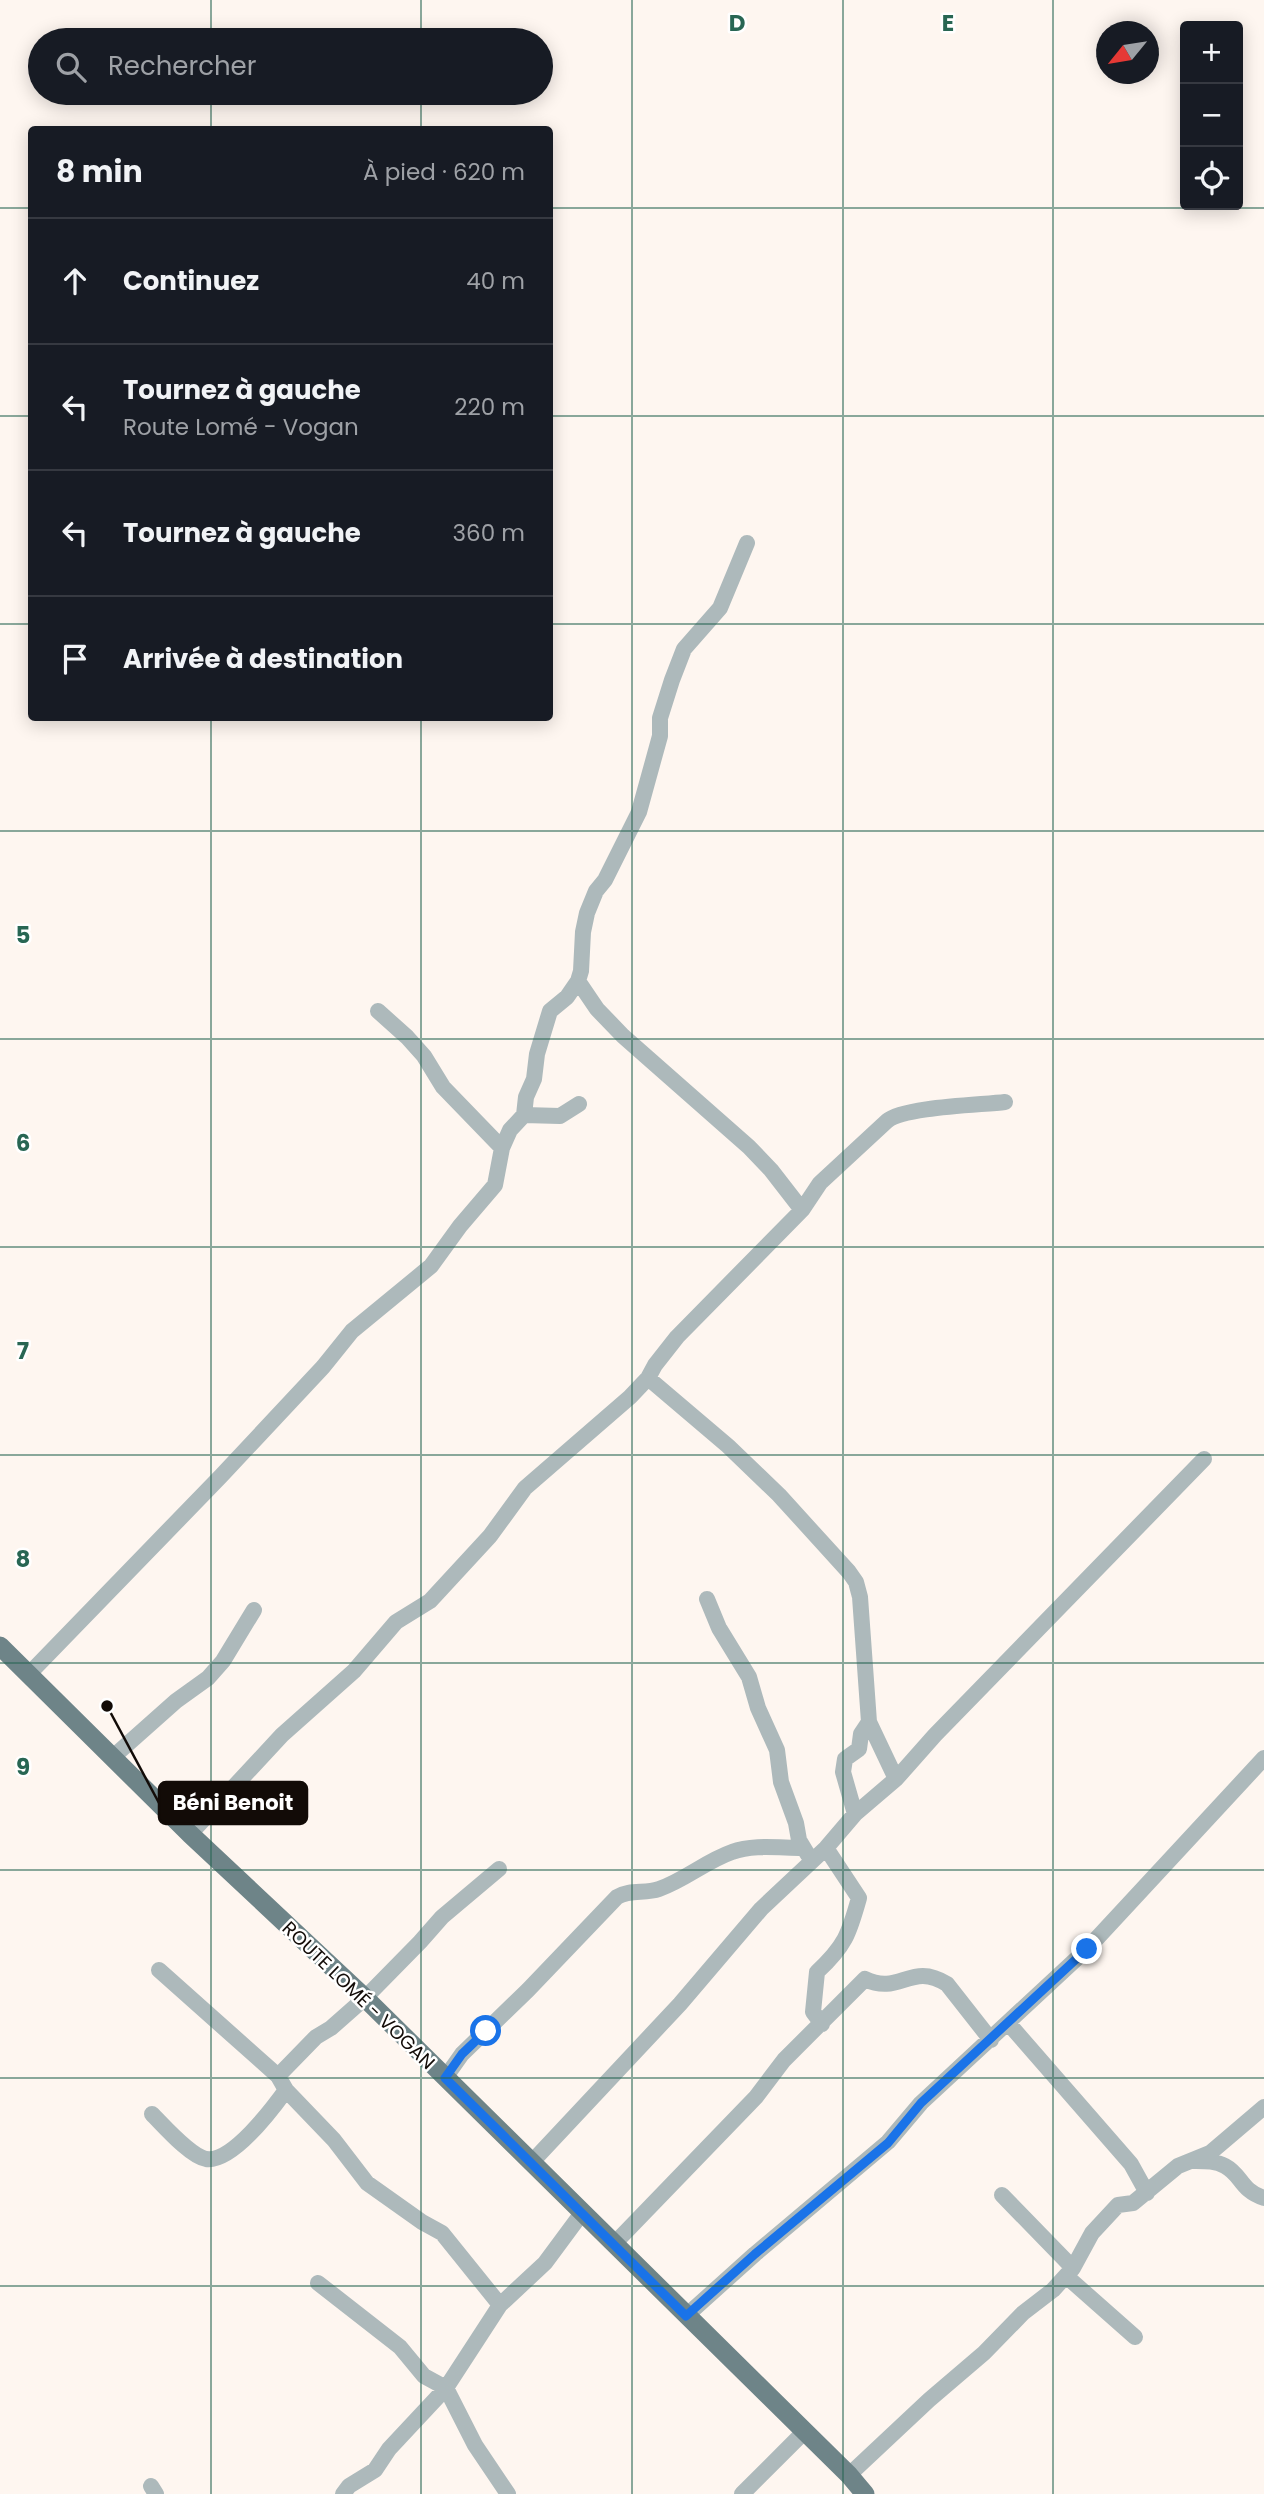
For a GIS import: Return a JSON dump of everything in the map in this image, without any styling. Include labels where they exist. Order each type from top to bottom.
[{"type":"main road","name":"ROUTE LOMÉ - VOGAN","points":[[0,1646],[190,1834],[365,1997],[849,2475],[865,2494]]},
{"type":"street","points":[[29,1674],[222,1476],[323,1367],[352,1331],[431,1266],[495,1185],[502,1148],[510,1130],[524,1115],[526,1097],[534,1079],[537,1054],[550,1011],[567,997],[578,981],[587,913],[639,811],[660,736],[660,718],[684,649],[720,608],[747,542]]},
{"type":"street","points":[[578,981],[597,1009],[623,1036],[749,1147],[802,1210]]},
{"type":"street","points":[[378,1011],[407,1037],[424,1056],[443,1087],[502,1148]]},
{"type":"street","points":[[190,1834],[282,1735],[354,1671],[396,1622],[430,1601],[489,1536],[525,1488],[630,1397],[648,1378],[677,1337],[802,1210],[820,1183],[892,1117],[921,1110],[1005,1102]]},
{"type":"street","points":[[524,1115],[560,1116],[579,1104]]},
{"type":"street","points":[[648,1378],[754,1471],[856,1582],[860,1597],[869,1722],[896,1779]]},
{"type":"street","points":[[445,2078],[462,2054],[528,1990],[617,1896],[624,1892],[653,1891],[672,1884],[733,1851],[760,1847],[807,1854],[826,1848],[855,1814],[896,1779],[935,1735],[1204,1459]]},
{"type":"street","points":[[707,1599],[719,1628],[749,1678],[758,1708],[777,1750],[781,1782],[807,1854]]},
{"type":"street","points":[[113,1757],[176,1701],[208,1678],[223,1661],[254,1610]]},
{"type":"street","points":[[855,1814],[843,1772],[845,1759],[859,1749],[861,1734],[869,1722]]},
{"type":"street","points":[[686,2316],[755,2254],[888,2143],[921,2103],[1087,1949],[1264,1758]]},
{"type":"street","points":[[821,2024],[813,2012],[817,1972],[835,1955],[849,1934],[859,1898],[826,1848]]},
{"type":"street","points":[[531,2163],[680,2004],[807,1854]]},
{"type":"street","points":[[152,2114],[189,2149],[206,2159],[223,2154],[254,2132],[282,2083],[316,2037],[331,2028],[365,1997],[442,1917],[499,1869]]},
{"type":"street","points":[[159,1970],[282,2083],[334,2140],[367,2183],[442,2233],[500,2305]]},
{"type":"street","points":[[614,2244],[756,2097],[784,2060],[865,1979],[876,1984],[893,1984],[929,1974],[947,1984],[991,2040]]},
{"type":"street","points":[[1009,2024],[1131,2164],[1147,2193]]},
{"type":"street","points":[[849,2475],[1069,2272],[1092,2234],[1118,2205],[1133,2203],[1178,2166],[1210,2153],[1264,2107]]},
{"type":"street","points":[[1194,2160],[1227,2166],[1245,2190],[1264,2198]]},
{"type":"street","points":[[1002,2195],[1069,2272],[1135,2337]]},
{"type":"street","points":[[343,2494],[349,2486],[375,2470],[389,2449],[446,2388],[500,2305],[517,2286],[545,2263],[582,2213]]},
{"type":"street","points":[[318,2283],[400,2347],[424,2376],[446,2388],[475,2445],[508,2494]]},
{"type":"street","points":[[742,2494],[804,2432]]},
{"type":"place","name":"Béni Benoit","points":[[107,1706]]},
{"type":"route","points":[[486,2031],[462,2054],[445,2078],[686,2316],[755,2254],[888,2143],[921,2103],[1087,1949]]}]
